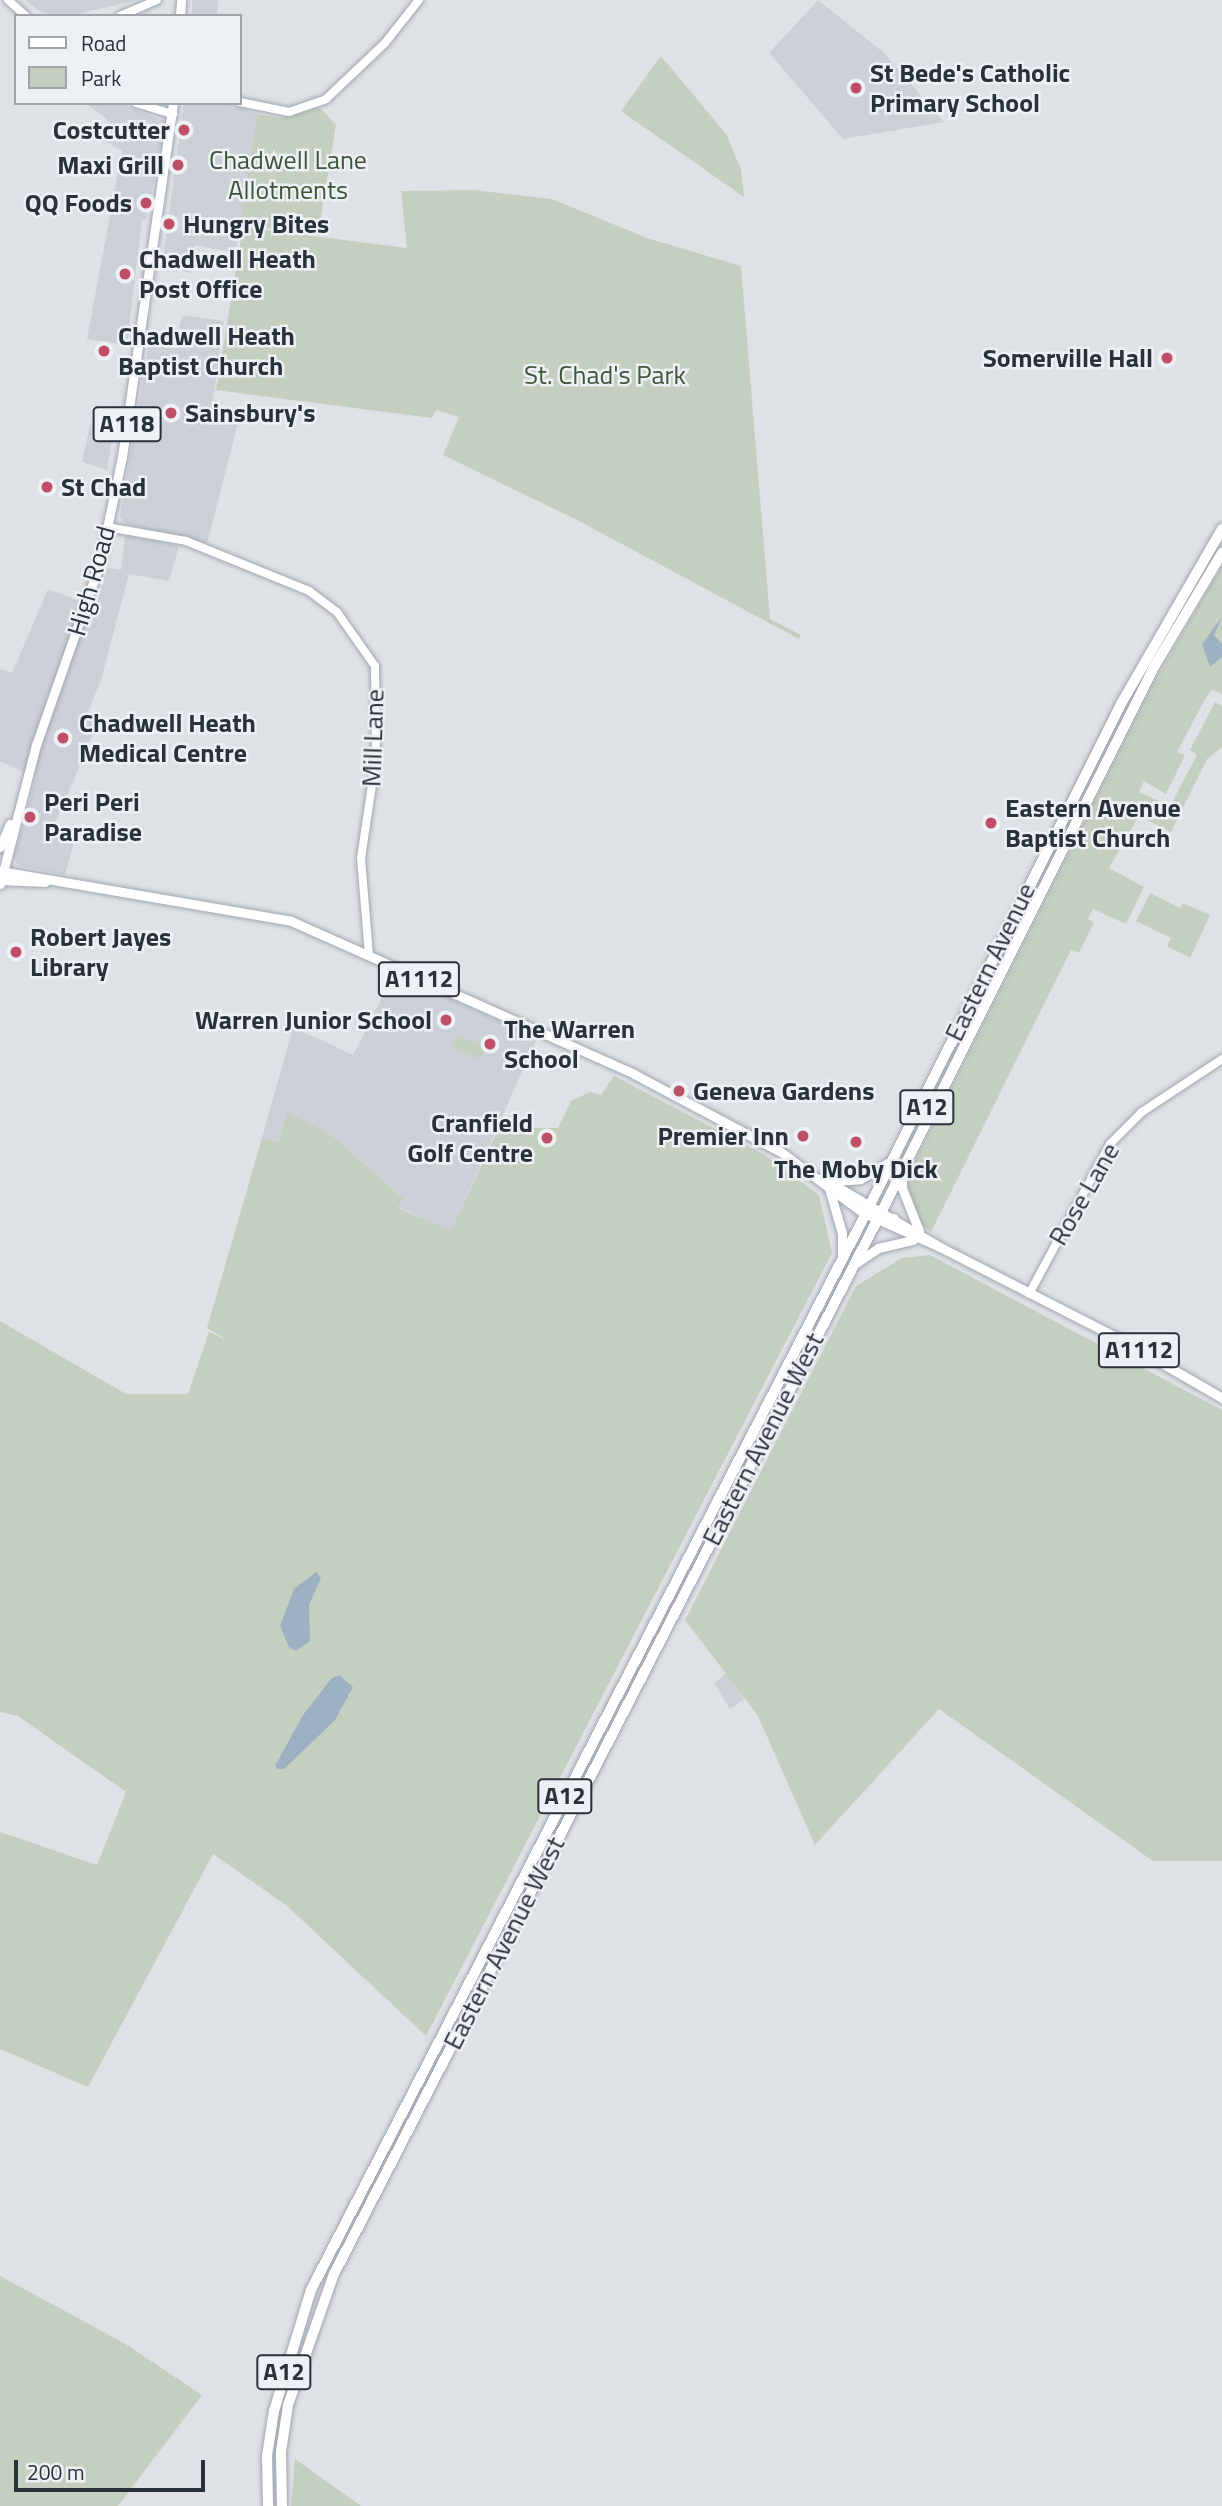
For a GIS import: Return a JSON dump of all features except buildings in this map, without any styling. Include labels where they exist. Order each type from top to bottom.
[{"type":"highway","name":"Eastern Avenue","points":[[872,1213],[876,1193],[1121,704],[1222,529]]},
{"type":"highway","name":"Eastern Avenue","points":[[872,1213],[904,1167],[1154,667],[1222,553]]},
{"type":"highway","name":"A12","points":[[797,1347],[872,1213],[962,1038],[983,1010]]},
{"type":"highway","points":[[872,1213],[894,1219]]},
{"type":"highway","name":"Eastern Avenue West","points":[[282,2506],[281,2452],[288,2405],[334,2274],[870,1234],[872,1213]]},
{"type":"highway","name":"Eastern Avenue West","points":[[268,2506],[267,2456],[274,2412],[311,2290],[842,1259],[872,1213]]},
{"type":"main road","name":"High Road","points":[[0,847],[19,803],[92,591],[107,527],[124,445],[173,105]]},
{"type":"main road","name":"High Road","points":[[1,877],[19,803]]},
{"type":"main road","name":"A1112","points":[[1,877],[61,883],[291,921],[634,1074],[760,1139],[872,1213],[1120,1339],[1222,1398]]},
{"type":"main road","points":[[831,1184],[860,1179],[885,1167],[895,1156]]},
{"type":"main road","name":"A1112","points":[[904,1167],[904,1193],[923,1239]]},
{"type":"main road","name":"A1112","points":[[831,1184],[842,1233],[842,1259]]},
{"type":"main road","name":"A1112","points":[[894,1219],[923,1239]]},
{"type":"main road","points":[[849,1274],[861,1258],[878,1248],[907,1240],[923,1239]]},
{"type":"street","points":[[8,0],[24,14]]},
{"type":"street","points":[[125,14],[157,0]]},
{"type":"street","points":[[242,102],[289,112],[326,99],[385,43],[419,0]]},
{"type":"street","points":[[143,105],[173,114]]},
{"type":"street","name":"Mill Lane","points":[[107,527],[186,541],[274,574],[327,603],[360,643],[375,667],[378,707],[373,794],[361,858],[369,956]]},
{"type":"street","name":"Rose Lane","points":[[1029,1294],[1110,1144],[1142,1112],[1222,1059]]},
{"type":"shaded area","points":[[25,0],[138,0],[78,14],[42,13]]},
{"type":"shaded area","points":[[192,0],[218,0],[217,14],[192,14]]},
{"type":"shaded area","name":"St Bede's Catholic Primary School","points":[[818,0],[884,53],[944,122],[843,139],[769,53]]},
{"type":"shaded area","points":[[88,105],[126,105],[166,122],[146,220],[142,220],[127,345],[87,339],[122,151],[103,140],[111,123]]},
{"type":"shaded area","points":[[184,105],[232,105],[257,114],[236,253],[195,245],[190,273],[162,265]]},
{"type":"shaded area","points":[[182,315],[224,321],[211,415],[239,419],[207,544],[126,524],[120,517],[151,331],[178,334]]},
{"type":"shaded area","points":[[90,425],[114,428],[107,470],[82,462]]},
{"type":"shaded area","points":[[125,535],[179,546],[169,581],[129,574],[101,680],[87,714],[99,720],[55,824],[76,834],[65,875],[18,866],[14,858],[36,777],[0,761],[0,669],[12,673],[48,589],[96,607],[108,568],[121,570]]},
{"type":"shaded area","points":[[394,973],[537,1038],[451,1232],[398,1207],[402,1197],[329,1133],[288,1113],[278,1142],[262,1138],[293,1027],[353,1055]]},
{"type":"shaded area","points":[[727,1673],[744,1699],[730,1709],[714,1683]]},
{"type":"green space","points":[[661,56],[727,135],[741,170],[744,197],[621,111]]},
{"type":"green space","name":"Chadwell Lane Allotments","points":[[320,108],[336,125],[318,235],[240,224],[257,114],[281,118]]},
{"type":"green space","name":"St. Chad's Park","points":[[473,190],[552,199],[647,238],[741,266],[770,619],[801,635],[799,639],[579,521],[443,455],[459,417],[436,410],[432,418],[216,390],[243,227],[407,248],[401,191]]},
{"type":"green space","points":[[1222,566],[1222,694],[1212,689],[1205,699],[1177,752],[1185,755],[1166,794],[1144,781],[1139,792],[1170,806],[1197,755],[1190,750],[1215,702],[1222,706],[1222,747],[1207,759],[1171,832],[1139,816],[1109,868],[1144,887],[1126,924],[1093,909],[1088,919],[1094,923],[1079,953],[1071,950],[931,1232],[918,1222],[906,1179],[1155,680]]},
{"type":"green space","points":[[1150,893],[1180,908],[1183,903],[1210,915],[1190,958],[1167,946],[1171,938],[1136,921]]},
{"type":"green space","points":[[457,1035],[486,1047],[480,1060],[451,1047]]},
{"type":"green space","points":[[614,1076],[763,1154],[819,1195],[832,1253],[426,2036],[286,1905],[213,1854],[88,2087],[0,2049],[0,1832],[97,1865],[126,1792],[18,1716],[0,1712],[0,1321],[126,1394],[188,1394],[209,1332],[229,1341],[207,1328],[262,1138],[278,1142],[287,1112],[329,1133],[403,1198],[398,1208],[451,1231],[499,1128],[558,1128],[571,1101],[590,1092],[601,1095]]},
{"type":"green space","points":[[930,1255],[1222,1410],[1222,1861],[1153,1861],[939,1709],[815,1845],[758,1716],[685,1620],[856,1286],[902,1258]]},
{"type":"green space","points":[[0,2276],[124,2343],[202,2395],[118,2506],[0,2506]]},
{"type":"green space","points":[[295,2459],[361,2506],[291,2506]]},
{"type":"water","points":[[1222,617],[1214,635],[1222,644],[1222,657],[1210,667],[1202,644]]},
{"type":"water","points":[[316,1572],[321,1578],[309,1605],[310,1641],[296,1651],[289,1647],[280,1626],[294,1589]]},
{"type":"water","points":[[339,1675],[353,1687],[335,1720],[284,1769],[278,1769],[275,1766],[303,1715],[331,1679]]},
{"type":"place","name":"St Bede's Catholic Primary School","points":[[856,88]]},
{"type":"place","name":"Costcutter","points":[[184,130]]},
{"type":"place","name":"Maxi Grill","points":[[178,165]]},
{"type":"place","name":"QQ Foods","points":[[146,203]]},
{"type":"place","name":"Hungry Bites","points":[[169,224]]},
{"type":"place","name":"Chadwell Heath Post Office","points":[[125,274]]},
{"type":"place","name":"Chadwell Heath Baptist Church","points":[[104,351]]},
{"type":"place","name":"Somerville Hall","points":[[1167,358]]},
{"type":"place","name":"Sainsbury's","points":[[171,413]]},
{"type":"place","name":"St Chad","points":[[47,487]]},
{"type":"place","name":"Chadwell Heath Medical Centre","points":[[63,738]]},
{"type":"place","name":"Peri Peri Paradise","points":[[30,817]]},
{"type":"place","name":"Eastern Avenue Baptist Church","points":[[991,823]]},
{"type":"place","name":"Robert Jayes Library","points":[[16,952]]},
{"type":"place","name":"Warren Junior School","points":[[446,1020]]},
{"type":"place","name":"The Warren School","points":[[490,1044]]},
{"type":"place","name":"Geneva Gardens","points":[[679,1091]]},
{"type":"place","name":"Premier Inn","points":[[803,1136]]},
{"type":"place","name":"Cranfield Golf Centre","points":[[547,1138]]},
{"type":"place","name":"The Moby Dick","points":[[856,1142]]}]
